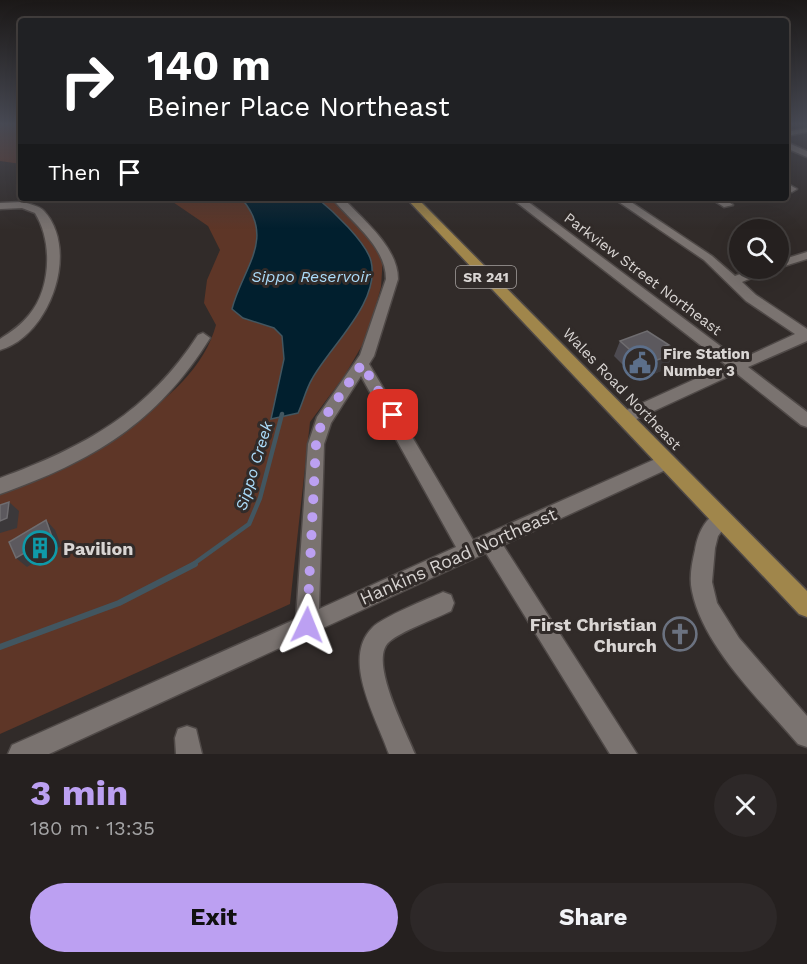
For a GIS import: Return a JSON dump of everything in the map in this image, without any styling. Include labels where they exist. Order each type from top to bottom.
[{"type":"main road","name":"Wales Road Northeast","points":[[414,201],[807,606]]},
{"type":"street","points":[[307,625],[316,444],[322,421],[362,364],[373,342],[392,279],[392,268],[374,237],[340,201]]},
{"type":"street","name":"Parkview Street Northeast","points":[[520,201],[614,270],[807,421]]},
{"type":"street","points":[[622,201],[708,258],[751,298],[807,335]]},
{"type":"street","points":[[721,201],[728,205]]},
{"type":"street","points":[[0,206],[22,206],[39,211],[47,224],[53,251],[46,290],[36,315],[18,334],[0,345]]},
{"type":"street","points":[[789,261],[807,255]]},
{"type":"street","points":[[734,281],[739,279]]},
{"type":"street","points":[[624,418],[807,335]]},
{"type":"street","points":[[0,486],[69,458],[132,419],[160,396],[180,373],[203,338]]},
{"type":"street","points":[[362,364],[480,547],[624,754]]},
{"type":"street","name":"Hankins Road Northeast","points":[[21,754],[666,462]]},
{"type":"street","points":[[722,519],[712,527],[706,539],[701,578],[707,605],[744,660],[807,735]]},
{"type":"street","points":[[402,754],[371,673],[369,652],[374,641],[381,634],[443,603]]},
{"type":"shaded area","points":[[0,159],[18,159],[18,164]]},
{"type":"shaded area","points":[[171,201],[335,201],[364,230],[383,256],[381,287],[368,335],[345,375],[310,422],[290,604],[0,734],[0,489],[94,446],[157,405],[183,381],[203,354],[216,325],[204,303],[207,280],[220,250],[208,226]]},
{"type":"water","name":"Sippo Reservoir","points":[[243,201],[320,201],[356,236],[371,261],[372,276],[369,292],[352,323],[312,379],[298,413],[271,419],[284,359],[282,336],[274,328],[243,318],[232,309],[254,254],[257,240],[256,227]]},
{"type":"building","points":[[647,331],[669,345],[665,346],[674,354],[646,364],[620,341]]},
{"type":"building","points":[[9,502],[7,518],[0,521],[0,505]]},
{"type":"building","points":[[46,520],[52,537],[16,558],[9,542]]},
{"type":"waterway","name":"Sippo Creek","points":[[192,565],[249,524],[260,498],[282,414]]},
{"type":"waterway","name":"Sippo Creek","points":[[0,647],[119,603],[195,564]]},
{"type":"place","name":"Fire Station Number 3","points":[[640,363]]},
{"type":"place","name":"Pavilion","points":[[40,548]]},
{"type":"place","name":"First Christian Church","points":[[680,634]]},
{"type":"route","points":[[307,625],[312,481],[316,444],[322,421],[362,364],[393,415]]}]
